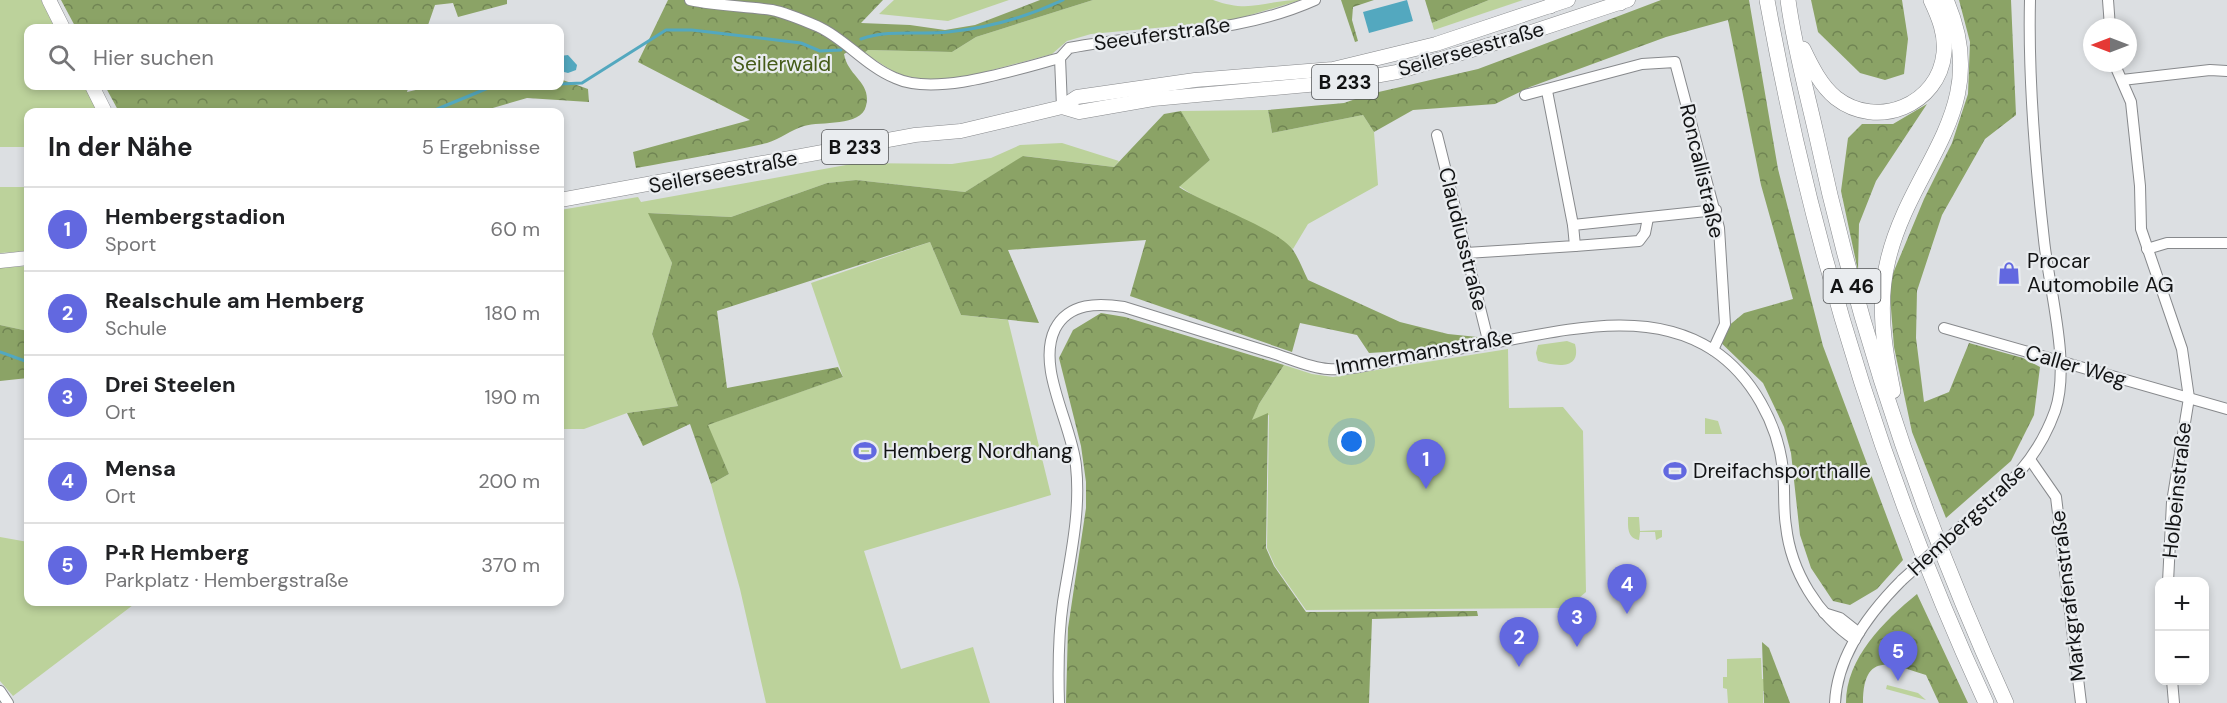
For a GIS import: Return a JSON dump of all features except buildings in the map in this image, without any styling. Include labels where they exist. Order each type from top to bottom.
[{"type":"highway","name":"A 46","points":[[1767,0],[1801,169],[1850,343],[1902,504],[1986,703]]},
{"type":"highway","name":"A 46","points":[[1788,0],[1791,24],[1842,251],[1895,428],[1937,541],[2006,703]]},
{"type":"highway","points":[[1791,24],[1812,66],[1836,98],[1862,111],[1887,112],[1917,100],[1927,92],[1938,74],[1944,53],[1944,36],[1931,0]]},
{"type":"highway","points":[[1937,541],[1894,400],[1886,358],[1882,303],[1888,261],[1895,238],[1908,204],[1947,130],[1956,104],[1961,64],[1955,21],[1946,0]]},
{"type":"main road","points":[[49,0],[61,24]]},
{"type":"main road","name":"Seilerseestraße","points":[[564,199],[915,135],[961,131],[1062,107],[1077,98],[1184,81],[1333,69],[1436,44],[1553,3],[1568,0]]},
{"type":"main road","name":"Seilerseestraße","points":[[1062,107],[1079,112],[1153,99],[1341,82],[1396,72],[1621,1]]},
{"type":"main road","points":[[94,90],[103,108]]},
{"type":"main road","points":[[0,261],[24,258]]},
{"type":"street","name":"Seeuferstraße","points":[[690,0],[715,6],[774,10],[821,28],[865,62],[896,80],[928,84],[965,82],[1060,58],[1069,48],[1121,38],[1207,31],[1282,15],[1315,0]]},
{"type":"street","name":"Hembergstraße","points":[[1835,703],[1841,667],[1857,636],[1880,603],[1902,580],[2020,474],[2031,461],[2056,410],[2060,389],[2061,362],[2044,242],[2033,130],[2029,40],[2030,0]]},
{"type":"street","points":[[2108,0],[2109,18]]},
{"type":"street","points":[[1060,58],[1062,107]]},
{"type":"street","name":"Roncallistraße","points":[[1546,91],[1642,64],[1675,62],[1716,210],[1725,324],[1713,350]]},
{"type":"street","points":[[2122,80],[2210,70],[2227,71]]},
{"type":"street","name":"Holbeinstraße","points":[[2118,72],[2131,102],[2140,186],[2141,230],[2182,349],[2189,398],[2172,502],[2168,577]]},
{"type":"street","points":[[1525,95],[1546,91],[1573,225],[1575,246]]},
{"type":"street","name":"Claudiusstraße","points":[[1437,135],[1489,344]]},
{"type":"street","points":[[1573,225],[1716,210]]},
{"type":"street","points":[[1466,254],[1639,241],[1645,233],[1648,218]]},
{"type":"street","points":[[2147,249],[2167,243],[2227,243]]},
{"type":"street","name":"Immermannstraße","points":[[1059,703],[1060,629],[1078,491],[1071,441],[1049,358],[1055,329],[1064,317],[1076,308],[1099,303],[1124,307],[1328,370],[1489,344],[1525,335],[1629,325],[1662,329],[1713,350],[1736,370],[1753,392],[1772,425],[1783,467],[1786,526],[1791,549],[1804,582],[1824,613],[1840,618],[1857,636]]},
{"type":"street","name":"Caller Weg","points":[[1944,328],[2227,411]]},
{"type":"street","name":"Markgrafenstraße","points":[[2031,461],[2056,497],[2081,703]]},
{"type":"street","points":[[2172,685],[2174,703]]},
{"type":"street","points":[[0,691],[8,703]]},
{"type":"green space","points":[[0,0],[41,0],[53,24],[24,24],[24,90],[86,90],[96,108],[24,108],[24,147],[0,147]]},
{"type":"green space","points":[[61,0],[507,0],[507,4],[458,17],[453,3],[435,5],[428,24],[74,24]]},
{"type":"green space","name":"Seilerwald","points":[[668,0],[883,0],[861,23],[910,25],[945,30],[975,25],[1040,0],[1093,0],[976,37],[952,52],[868,50],[864,53],[856,47],[844,54],[846,62],[866,91],[866,106],[863,113],[857,117],[840,122],[804,126],[767,143],[636,168],[633,152],[750,120],[638,62]]},
{"type":"green space","points":[[894,0],[1009,0],[948,21],[879,14]]},
{"type":"green space","points":[[1093,0],[1213,0],[1248,6],[1301,0],[1230,21],[1091,34],[1067,41],[1052,54],[966,77],[929,80],[899,75],[864,53],[868,50],[952,52],[976,37]]},
{"type":"green space","points":[[1341,0],[1374,0],[1353,7],[1352,20],[1358,41],[1355,42]]},
{"type":"green space","points":[[1425,0],[1489,0],[1432,23]]},
{"type":"green space","points":[[1489,0],[1523,0],[1434,30],[1432,23]]},
{"type":"green space","points":[[1661,0],[1749,0],[1778,169],[1823,346],[1903,560],[1877,589],[1850,605],[1833,601],[1811,568],[1800,535],[1791,453],[1784,427],[1763,383],[1715,337],[1744,313],[1793,299],[1761,185],[1728,20],[1666,37],[1530,87],[1495,104],[1413,110],[1374,132],[1363,115],[1272,133],[1268,110],[1344,103],[1370,94],[1478,69]]},
{"type":"green space","points":[[1811,0],[1902,0],[1908,39],[1904,74],[1885,80],[1860,73],[1818,32]]},
{"type":"green space","points":[[1959,0],[2011,0],[2016,115],[1985,139],[1942,215],[1917,291],[1916,338],[1924,402],[1949,392],[1969,343],[2023,358],[2040,367],[2034,415],[2011,461],[1946,518],[1912,432],[1894,347],[1889,283],[1924,199],[1952,143],[1968,94],[1970,42]]},
{"type":"green space","points":[[564,80],[588,89],[589,102],[527,98],[493,108],[117,108],[107,90],[408,90],[407,92],[416,90],[564,90]]},
{"type":"green space","points":[[1927,104],[1876,181],[1859,224],[1858,271],[1841,191],[1848,138],[1862,124],[1893,124]]},
{"type":"green space","points":[[1268,110],[1272,133],[1363,115],[1374,132],[1378,185],[1308,224],[1293,249],[1265,231],[1207,203],[1179,186],[1210,160],[1181,111]]},
{"type":"green space","points":[[1181,111],[1210,160],[1179,187],[1258,225],[1285,242],[1295,253],[1308,280],[1400,322],[1448,334],[1487,338],[1450,348],[1369,353],[1357,335],[1300,323],[1292,352],[1130,296],[1146,240],[1008,250],[1039,323],[961,315],[930,242],[717,311],[727,388],[838,367],[843,377],[708,425],[729,474],[711,484],[690,424],[643,446],[627,413],[678,406],[652,334],[672,263],[648,213],[731,217],[827,183],[856,180],[965,192],[1023,156],[1114,167],[1164,114]]},
{"type":"green space","points":[[1062,143],[1119,161],[1114,167],[1024,156],[965,192],[856,180],[827,183],[731,217],[649,213],[672,263],[652,334],[678,406],[627,413],[584,429],[564,429],[564,209],[638,197],[641,202],[857,163],[952,164],[991,158],[1020,145]]},
{"type":"green space","points":[[0,187],[24,187],[24,251],[0,253]]},
{"type":"green space","points":[[930,242],[961,315],[1008,320],[1051,495],[864,551],[901,669],[973,647],[990,703],[766,703],[740,589],[711,484],[729,474],[707,425],[843,377],[811,283]]},
{"type":"green space","points":[[24,266],[24,330],[0,325],[0,268]]},
{"type":"green space","points":[[1101,313],[1125,317],[1284,365],[1259,404],[1252,420],[1268,413],[1266,548],[1274,566],[1306,612],[1477,611],[1478,616],[1372,619],[1369,703],[1066,703],[1068,628],[1086,508],[1086,482],[1081,446],[1059,358],[1073,330]]},
{"type":"green space","points":[[0,325],[24,330],[24,378],[0,381]]},
{"type":"green space","points":[[1567,341],[1575,344],[1575,359],[1571,363],[1559,365],[1538,361],[1536,353],[1538,345]]},
{"type":"green space","points":[[1508,349],[1509,408],[1563,407],[1583,431],[1586,592],[1567,608],[1306,610],[1275,566],[1267,548],[1269,415],[1251,421],[1284,365],[1312,374],[1333,377]]},
{"type":"green space","points":[[1705,418],[1718,421],[1722,434],[1705,434]]},
{"type":"green space","points":[[1628,517],[1639,517],[1640,531],[1662,530],[1662,537],[1656,540],[1655,532],[1640,532],[1639,540],[1635,539],[1629,532]]},
{"type":"green space","points":[[0,537],[24,541],[24,606],[132,606],[13,696],[0,681]]},
{"type":"green space","points":[[1917,594],[1968,703],[1939,703],[1926,675],[1902,667],[1882,665],[1874,668],[1868,675],[1864,686],[1863,703],[1846,703],[1852,671],[1869,642],[1892,616]]},
{"type":"green space","points":[[1762,642],[1769,648],[1790,703],[1764,703]]},
{"type":"green space","points":[[1761,658],[1762,679],[1767,679],[1767,691],[1763,691],[1763,703],[1728,703],[1727,689],[1723,688],[1723,677],[1727,677],[1727,659]]},
{"type":"green space","points":[[1887,685],[1918,693],[1926,700],[1886,689]]},
{"type":"water","points":[[1407,0],[1413,21],[1369,33],[1363,12]]},
{"type":"water","points":[[568,55],[577,65],[576,70],[564,72],[564,56]]},
{"type":"waterway","points":[[861,39],[882,34],[937,33],[977,28],[1021,17],[1063,0]]},
{"type":"waterway","points":[[564,84],[582,83],[666,30],[692,30],[801,43],[820,51],[841,50]]},
{"type":"waterway","points":[[440,108],[483,90]]},
{"type":"waterway","points":[[0,352],[24,361]]},
{"type":"place","name":"Procar Automobile AG","points":[[2009,273]]},
{"type":"place","name":"Hemberg Nordhang","points":[[865,451]]},
{"type":"place","name":"Dreifachsporthalle","points":[[1675,471]]},
{"type":"place","name":"Hembergstadion","points":[[1426,489]]},
{"type":"place","name":"Mensa","points":[[1627,614]]},
{"type":"place","name":"Drei Steelen","points":[[1577,647]]},
{"type":"place","name":"Realschule am Hemberg","points":[[1519,667]]},
{"type":"place","name":"P+R Hemberg","points":[[1898,681]]}]
